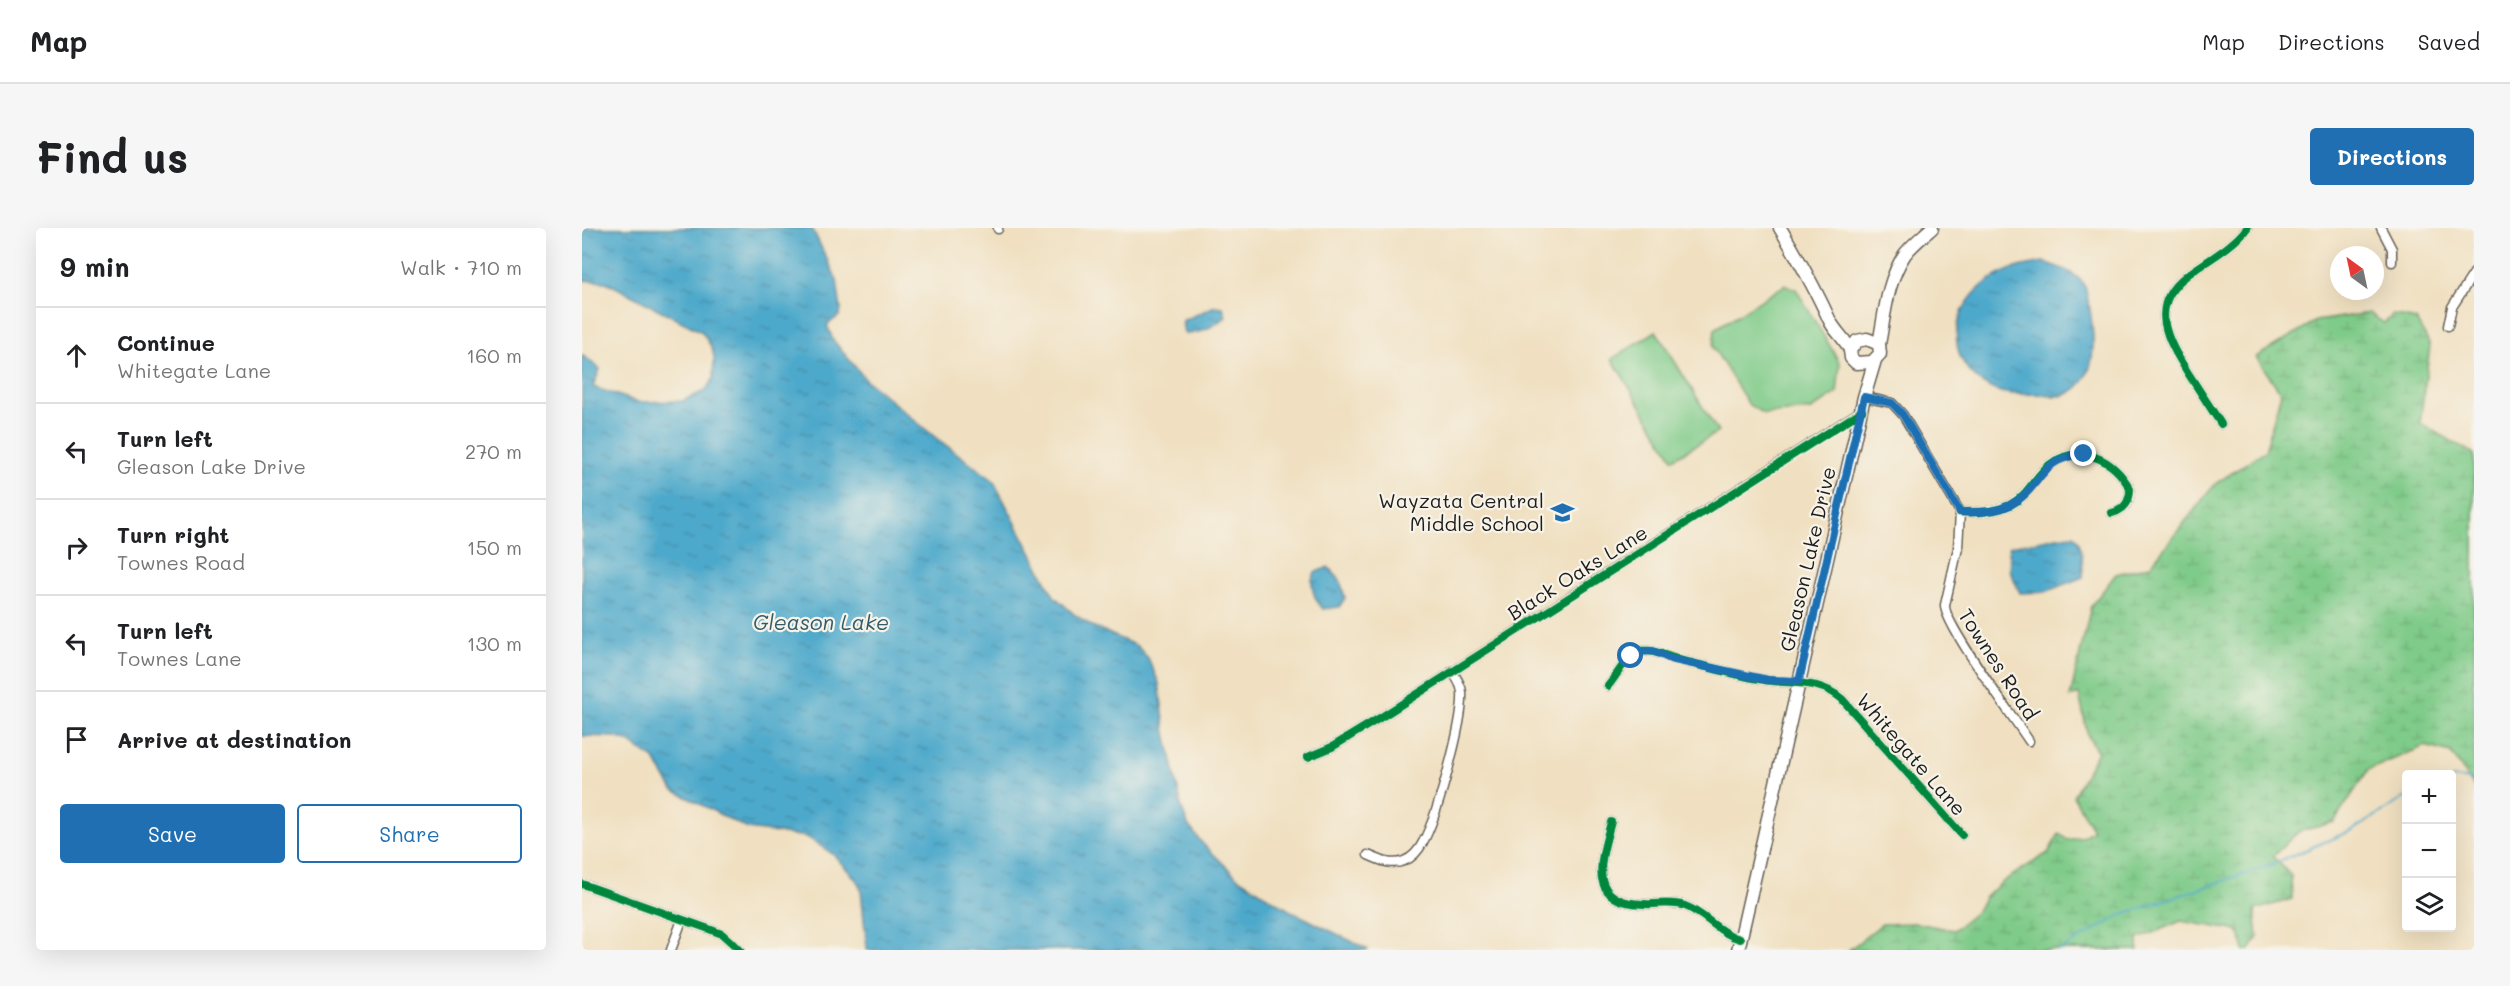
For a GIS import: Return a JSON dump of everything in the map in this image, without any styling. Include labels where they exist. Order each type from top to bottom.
[{"type":"main road","points":[[1780,228],[1827,312],[1835,316],[1854,346],[1853,361],[1861,364],[1875,360]]},
{"type":"main road","points":[[1854,346],[1875,342],[1884,315],[1886,297],[1906,253],[1932,228]]},
{"type":"main road","name":"Gleason Lake Drive","points":[[1739,944],[1865,392],[1875,360],[1881,350],[1875,342]]},
{"type":"main road","name":"Gleason Lake Drive","points":[[1861,364],[1865,392]]},
{"type":"street","points":[[2221,424],[2172,347],[2164,325],[2164,313],[2171,292],[2178,282],[2234,242],[2247,228]]},
{"type":"street","points":[[2380,228],[2392,249],[2392,262]]},
{"type":"street","points":[[2448,326],[2452,307],[2474,273]]},
{"type":"street","points":[[1865,392],[1892,403],[1903,415],[1960,512],[1987,511],[2009,505],[2028,491],[2049,465],[2071,455],[2084,454],[2107,461],[2117,469],[2130,489],[2123,508],[2112,513]]},
{"type":"street","name":"Black Oaks Lane","points":[[1308,757],[1332,747],[1862,411]]},
{"type":"street","name":"Townes Road","points":[[1960,512],[1960,536],[1945,605],[1946,615],[1976,665],[2029,741]]},
{"type":"street","name":"Whitegate Lane","points":[[1608,686],[1631,656],[1653,651],[1670,659],[1773,681],[1799,681],[1826,688],[1842,699],[1962,836]]},
{"type":"street","points":[[1368,855],[1382,861],[1404,861],[1417,852],[1424,841],[1439,801],[1458,725],[1462,694],[1461,685],[1452,671]]},
{"type":"street","points":[[1611,822],[1600,865],[1600,873],[1607,890],[1626,902],[1683,906],[1694,910],[1739,944]]},
{"type":"street","points":[[582,884],[722,934],[740,950]]},
{"type":"street","points":[[671,950],[682,920]]},
{"type":"green space","points":[[1785,285],[1796,289],[1840,363],[1837,393],[1811,410],[1764,414],[1749,405],[1713,347],[1715,329]]},
{"type":"green space","points":[[2369,313],[2384,323],[2393,315],[2416,320],[2430,345],[2420,423],[2474,454],[2474,787],[2451,753],[2425,746],[2368,770],[2334,822],[2298,832],[2273,856],[2291,876],[2292,899],[2255,910],[2258,937],[2250,950],[2244,950],[2239,931],[2181,921],[2138,939],[2138,950],[1849,950],[1882,924],[1916,923],[1954,930],[1976,912],[1985,897],[2005,880],[2048,853],[2059,834],[2068,840],[2082,837],[2093,830],[2073,796],[2098,752],[2088,736],[2079,694],[2070,697],[2091,606],[2116,574],[2150,566],[2215,484],[2265,451],[2281,393],[2256,357],[2316,321]]},
{"type":"green space","points":[[1656,331],[1718,432],[1673,459],[1612,359]]},
{"type":"water","name":"Gleason Lake","points":[[585,228],[812,228],[837,280],[841,311],[839,316],[827,325],[833,340],[866,380],[935,437],[993,480],[1054,596],[1092,626],[1137,646],[1148,658],[1159,683],[1165,728],[1182,809],[1188,825],[1202,843],[1237,877],[1289,910],[1369,950],[867,950],[861,890],[858,882],[834,855],[807,837],[748,829],[673,790],[654,759],[627,741],[616,737],[582,736],[582,355],[600,369],[593,387],[638,402],[682,401],[705,391],[713,379],[714,357],[712,348],[702,332],[606,282],[582,280],[582,233]]},
{"type":"water","points":[[2043,262],[2072,273],[2086,289],[2093,340],[2091,365],[2080,385],[2061,396],[2016,394],[1996,390],[1976,378],[1964,364],[1958,348],[1957,333],[1960,317],[1967,303],[1991,279],[2011,269]]},
{"type":"water","points":[[1215,306],[1223,307],[1226,317],[1201,331],[1184,333],[1182,321]]},
{"type":"water","points":[[2074,535],[2081,549],[2083,577],[2045,592],[2020,593],[2010,570],[2009,547]]},
{"type":"water","points":[[1328,567],[1340,580],[1345,598],[1339,607],[1323,609],[1315,597],[1312,582],[1315,573]]},
{"type":"waterway","points":[[2456,778],[2474,780]]},
{"type":"waterway","points":[[2060,950],[2123,914],[2265,867],[2353,830],[2402,799]]},
{"type":"cycle path","points":[[2221,424],[2174,349],[2168,336],[2164,311],[2167,299],[2174,287],[2226,248],[2247,228]]},
{"type":"cycle path","points":[[1308,757],[1332,747],[1383,716],[1862,411]]},
{"type":"cycle path","points":[[1960,512],[1985,512],[2010,505],[2022,497],[2049,465],[2060,458],[2084,455],[2106,462],[2115,469],[2130,489],[2126,505],[2112,513]]},
{"type":"cycle path","points":[[1608,686],[1633,654],[1649,651],[1751,678],[1809,684],[1826,689],[1842,699],[1962,835]]},
{"type":"cycle path","points":[[1611,822],[1601,864],[1605,887],[1613,896],[1625,902],[1685,906],[1740,939]]},
{"type":"cycle path","points":[[582,884],[722,934],[740,950]]},
{"type":"place","name":"Wayzata Central Middle School","points":[[1562,512]]},
{"type":"route","points":[[1631,656],[1637,652],[1653,651],[1670,659],[1768,680],[1799,681],[1864,397],[1892,403],[1903,415],[1960,512],[1975,513],[2009,505],[2028,491],[2049,465],[2071,455],[2084,454]]}]
